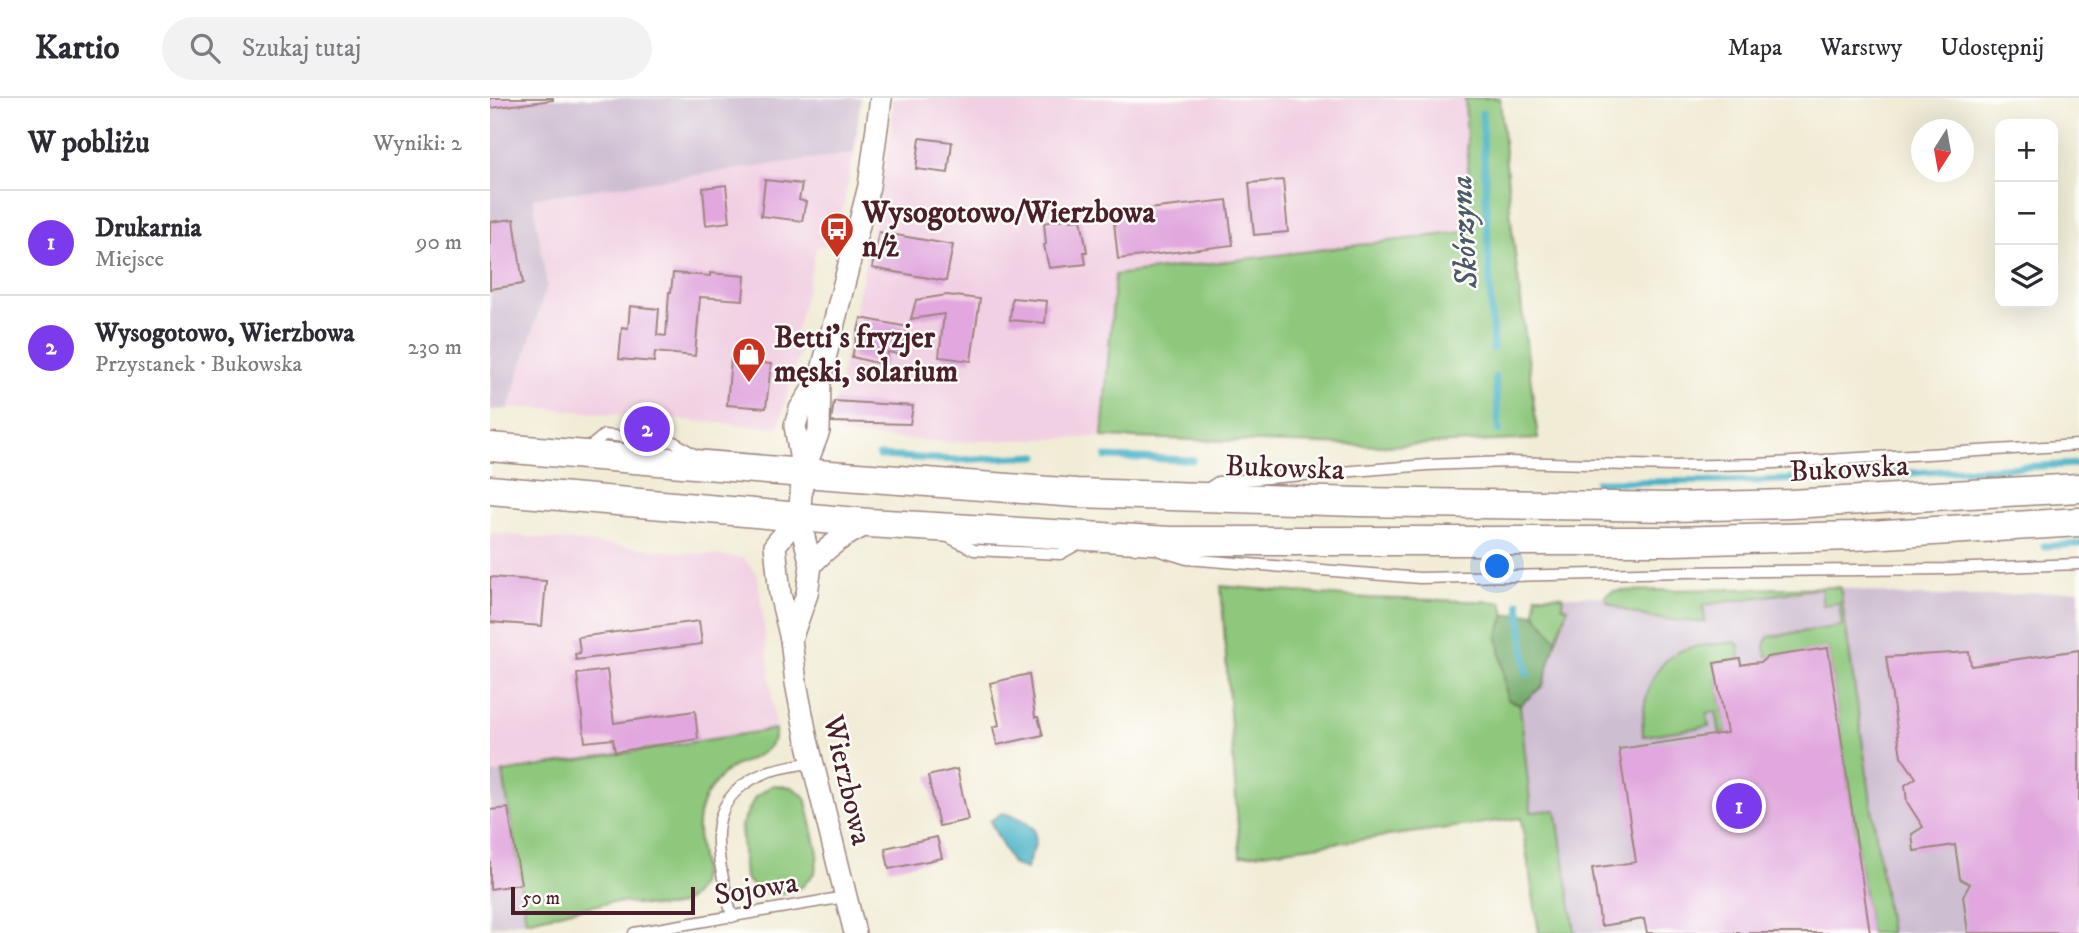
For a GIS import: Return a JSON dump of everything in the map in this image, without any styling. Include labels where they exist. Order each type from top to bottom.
[{"type":"main road","name":"Bukowska","points":[[490,447],[1077,493],[1195,498],[1672,507],[1790,504],[2079,488]]},
{"type":"main road","points":[[490,491],[869,523],[1124,539],[1311,542],[1674,541],[1853,536],[2079,522]]},
{"type":"street","name":"Wierzbowa","points":[[791,639],[807,594],[811,565],[799,517],[803,473],[795,426],[800,409],[820,378],[869,186],[881,98]]},
{"type":"street","name":"Wierzbowa","points":[[799,517],[775,545],[780,594],[791,639],[796,683],[812,762],[855,933]]},
{"type":"street","points":[[811,565],[827,547],[869,523]]},
{"type":"lane","points":[[1195,498],[1218,482],[1427,465],[1508,462],[1674,466],[1757,464],[2079,445]]},
{"type":"lane","points":[[1124,539],[1187,559],[1420,579],[2079,564]]},
{"type":"lane","points":[[732,917],[716,845],[721,812],[737,787],[770,771],[812,762]]},
{"type":"lane","name":"Sojowa","points":[[634,933],[845,897]]},
{"type":"shaded area","points":[[490,98],[861,98],[854,153],[533,198],[547,286],[508,409],[490,410]]},
{"type":"shaded area","points":[[893,98],[1465,98],[1472,231],[1115,275],[1102,437],[949,442],[841,435],[831,422],[882,185],[892,124]]},
{"type":"shaded area","points":[[854,153],[836,244],[817,247],[796,332],[803,340],[778,428],[538,408],[508,409],[547,287],[533,198]]},
{"type":"shaded area","points":[[490,533],[744,558],[758,576],[776,729],[490,774]]},
{"type":"shaded area","points":[[1840,587],[1901,596],[1990,596],[2079,590],[2079,933],[1575,933],[1556,811],[1531,813],[1508,615],[1535,613],[1546,596]]},
{"type":"shaded area","points":[[503,772],[526,921],[490,927],[490,774]]},
{"type":"green space","points":[[1465,98],[1500,98],[1512,229],[1538,439],[1385,446],[1102,437],[1115,275],[1471,231]]},
{"type":"green space","points":[[1221,586],[1368,598],[1502,602],[1505,615],[1498,636],[1507,699],[1520,705],[1531,812],[1556,810],[1575,933],[1539,933],[1521,818],[1240,856]]},
{"type":"green space","points":[[1840,587],[1890,933],[1870,933],[1828,649],[1767,657],[1765,646],[1768,637],[1842,626],[1839,603],[1823,605],[1821,588],[1703,605],[1705,622],[1643,616],[1607,602],[1605,596],[1613,591]]},
{"type":"green space","points":[[1536,595],[1563,596],[1562,606],[1568,608],[1556,640],[1535,613]]},
{"type":"green space","points":[[1535,613],[1556,640],[1543,686],[1520,705],[1507,699],[1498,636],[1505,615]]},
{"type":"green space","points":[[1735,642],[1739,645],[1740,659],[1714,663],[1727,733],[1720,734],[1716,711],[1707,713],[1709,726],[1643,736],[1645,701],[1653,679],[1667,660],[1689,648]]},
{"type":"green space","points":[[776,729],[771,745],[766,750],[728,770],[706,796],[698,824],[701,879],[695,893],[683,903],[667,907],[609,903],[526,921],[503,772]]},
{"type":"green space","points":[[773,785],[792,787],[805,797],[818,853],[815,872],[802,887],[781,894],[757,890],[745,878],[741,826],[755,797]]},
{"type":"water","points":[[1002,813],[1019,818],[1034,829],[1036,842],[1026,869],[1012,864],[990,821]]},
{"type":"building","points":[[490,98],[553,98],[553,100],[490,108]]},
{"type":"building","points":[[920,138],[952,142],[948,173],[916,169]]},
{"type":"building","points":[[765,180],[802,184],[799,200],[806,202],[802,221],[761,216]]},
{"type":"building","points":[[1283,180],[1288,232],[1254,235],[1249,183]]},
{"type":"building","points":[[726,185],[730,222],[706,225],[703,188]]},
{"type":"building","points":[[1227,200],[1233,245],[1118,259],[1113,213]]},
{"type":"building","points":[[1069,218],[1081,219],[1087,252],[1084,252],[1086,264],[1049,268],[1044,245],[1044,223]]},
{"type":"building","points":[[514,219],[523,284],[490,289],[490,222]]},
{"type":"building","points":[[879,232],[953,245],[946,281],[872,268]]},
{"type":"building","points":[[673,273],[745,276],[743,300],[700,297],[695,356],[655,352],[654,362],[619,359],[622,327],[628,328],[630,306],[659,309],[657,335],[666,336]]},
{"type":"building","points":[[947,295],[980,299],[971,361],[939,357],[944,314],[911,319],[916,300]]},
{"type":"building","points":[[1012,298],[1047,301],[1045,323],[1010,320]]},
{"type":"building","points":[[861,318],[908,327],[902,355],[888,352],[885,365],[852,357]]},
{"type":"building","name":"Betti's fryzjer męski, solarium","points":[[731,359],[771,364],[766,408],[727,405]]},
{"type":"building","points":[[834,401],[913,406],[910,424],[831,422]]},
{"type":"building","points":[[490,577],[546,581],[542,626],[490,622]]},
{"type":"building","points":[[699,621],[702,644],[576,660],[575,654],[580,653],[578,637]]},
{"type":"building","points":[[1828,648],[1870,933],[1647,933],[1644,919],[1601,926],[1592,868],[1636,862],[1619,749],[1727,733],[1714,663],[1740,659],[1741,665],[1761,662],[1767,657]]},
{"type":"building","points":[[2079,650],[2079,933],[1968,933],[1963,896],[1970,884],[1960,879],[1955,845],[1914,851],[1912,834],[1923,827],[1907,802],[1905,785],[1916,778],[1901,756],[1886,657],[1969,652],[1971,666]]},
{"type":"building","points":[[607,670],[614,723],[695,711],[698,739],[615,752],[613,739],[585,742],[577,674]]},
{"type":"building","points":[[1029,674],[1035,717],[1038,717],[1043,735],[997,745],[993,727],[999,725],[990,683]]},
{"type":"building","points":[[957,769],[968,820],[939,826],[928,776]]},
{"type":"building","points":[[508,808],[521,884],[490,889],[490,810]]},
{"type":"building","points":[[937,837],[942,858],[889,869],[885,848]]},
{"type":"waterway","name":"Skórzyna","points":[[1482,113],[1493,348]]},
{"type":"waterway","name":"Skórzyna","points":[[1495,377],[1499,431]]},
{"type":"waterway","points":[[879,456],[957,460],[1037,456]]},
{"type":"waterway","points":[[1106,457],[1193,460]]},
{"type":"waterway","points":[[1597,482],[1757,481],[2079,464]]},
{"type":"waterway","points":[[2044,546],[2079,544]]},
{"type":"waterway","name":"Skórzyna","points":[[1519,603],[1527,674]]},
{"type":"place","name":"Wysogotowo/Wierzbowa n/ż","points":[[837,259]]},
{"type":"place","name":"Betti's fryzjer męski, solarium","points":[[749,384]]},
{"type":"place","name":"Wysogotowo, Wierzbowa","points":[[647,429]]},
{"type":"place","name":"Drukarnia","points":[[1739,806]]}]
